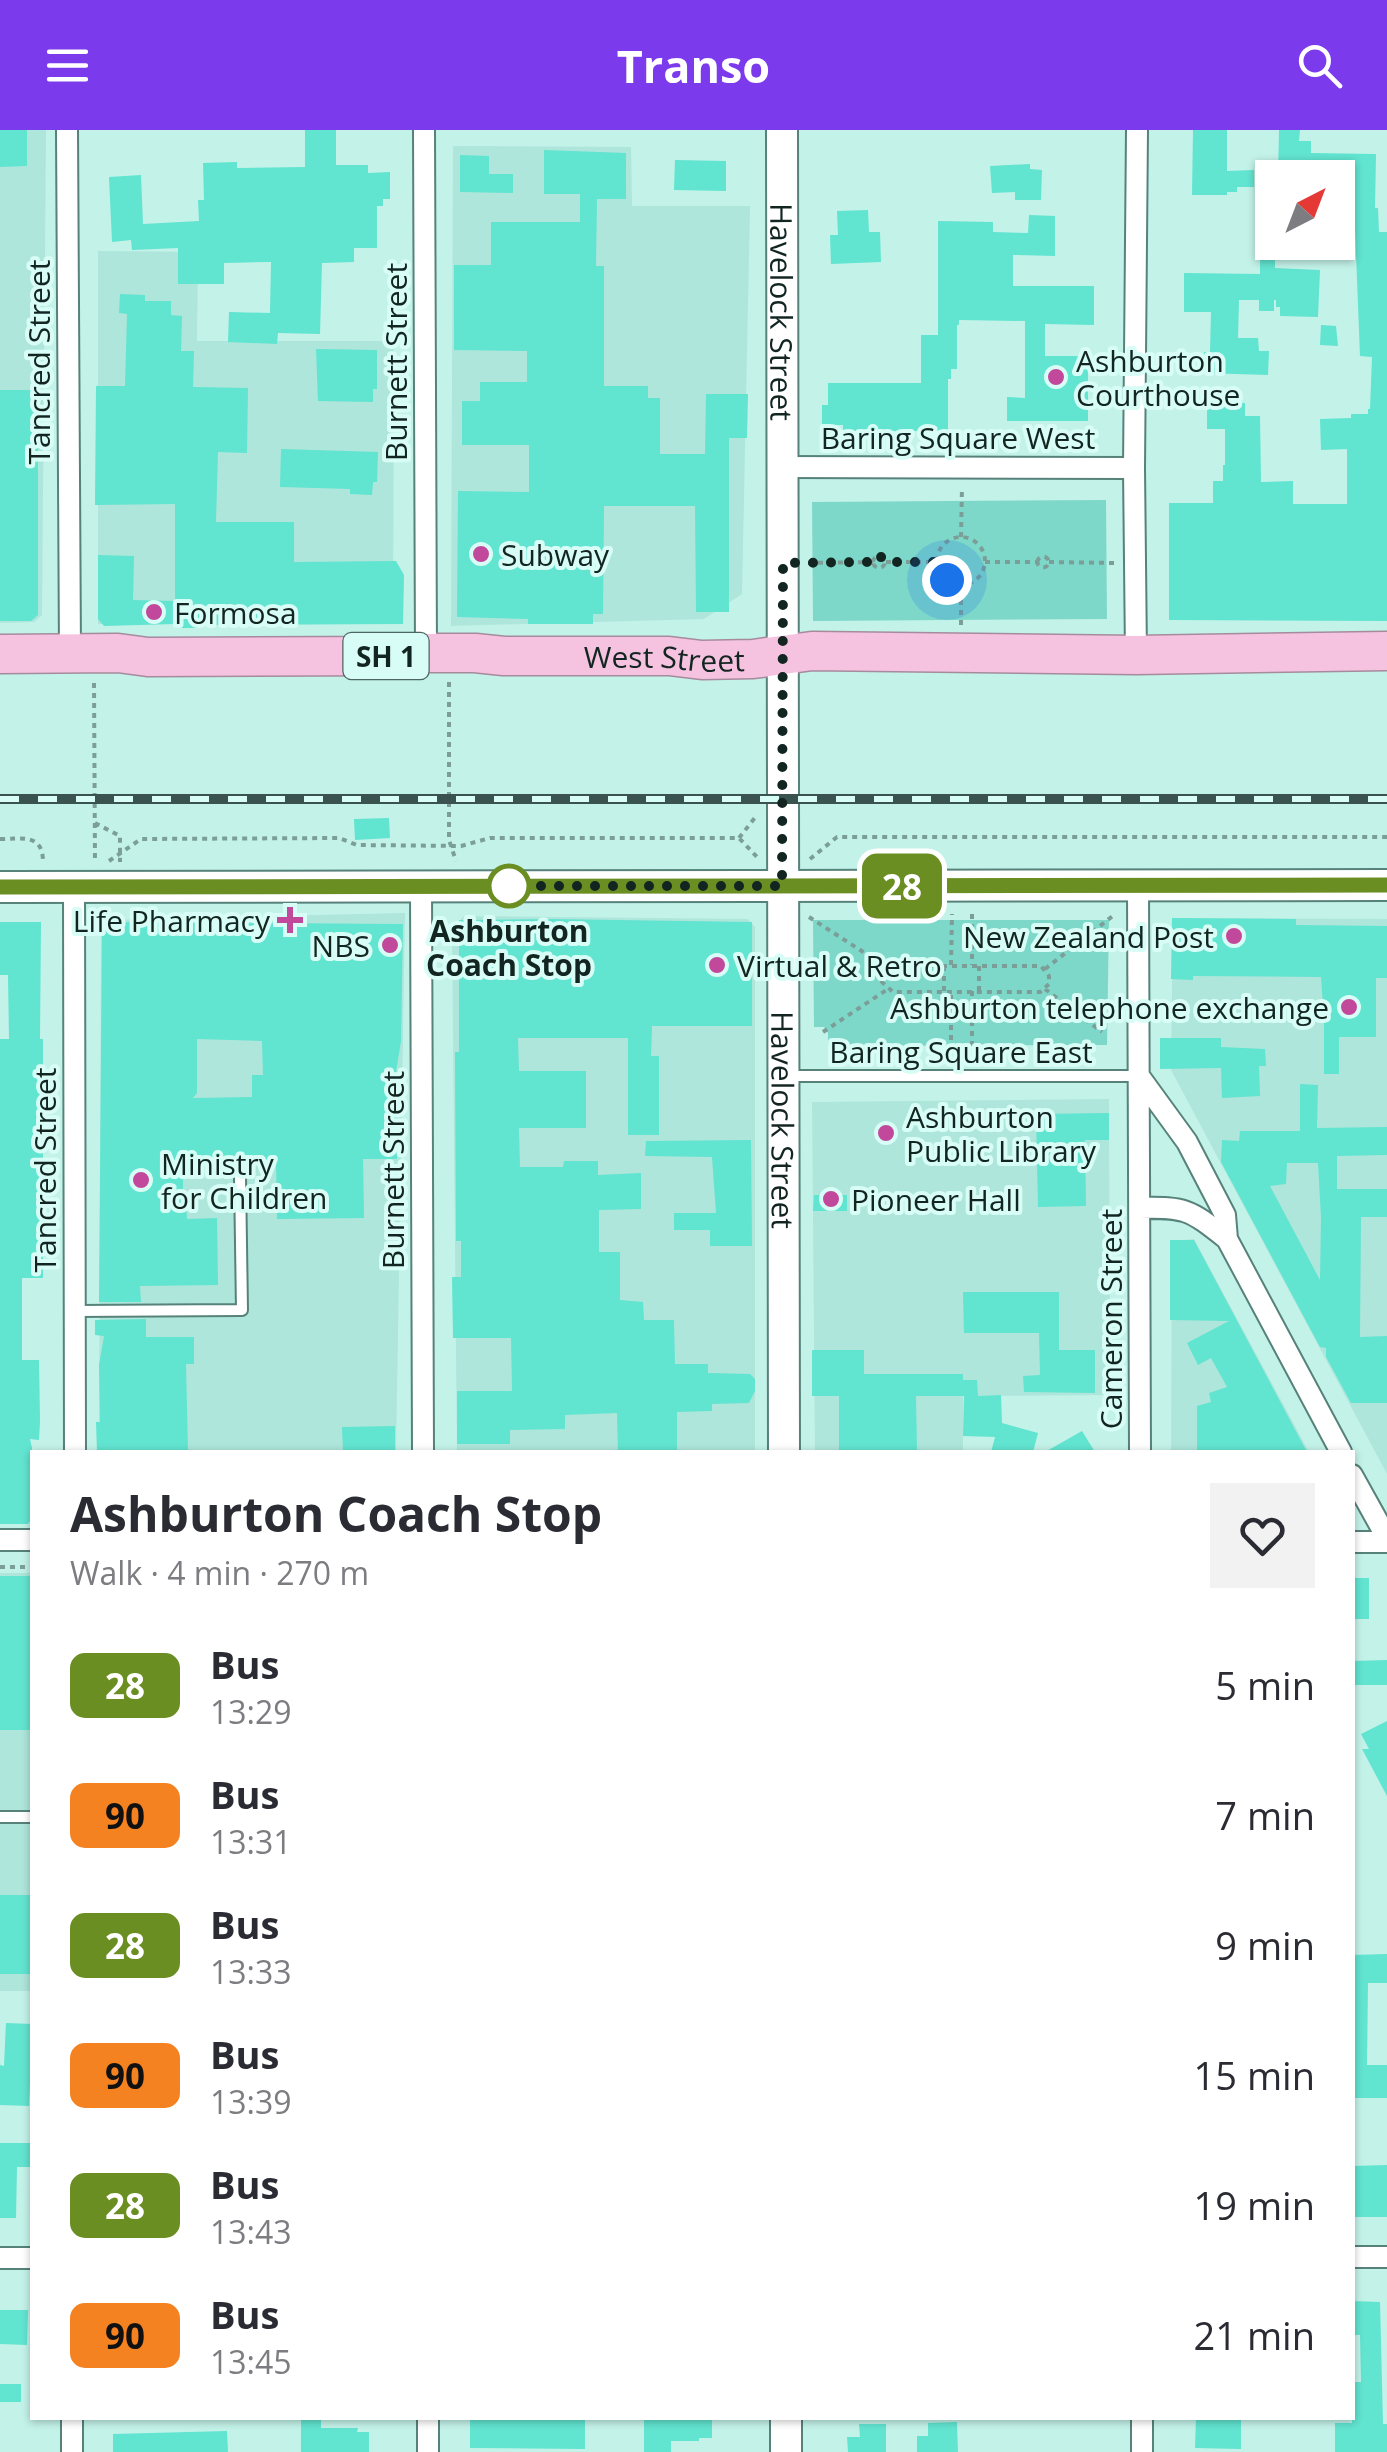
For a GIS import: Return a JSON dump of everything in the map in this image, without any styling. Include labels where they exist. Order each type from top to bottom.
[{"type":"highway","name":"West Street","points":[[0,654],[82,666],[118,653],[148,657],[400,656],[438,665],[476,652],[504,656],[669,656],[702,660],[753,659],[812,650],[1136,655],[1387,651]]},
{"type":"main road","name":"Havelock Street","points":[[782,130],[784,1450]]},
{"type":"main road","points":[[0,887],[1387,885]]},
{"type":"main road","points":[[786,2420],[786,2452]]},
{"type":"street","name":"Tancred Street","points":[[67,130],[82,666]]},
{"type":"street","name":"Burnett Street","points":[[424,130],[438,665]]},
{"type":"street","points":[[1136,655],[1137,130]]},
{"type":"street","name":"Baring Square West","points":[[782,467],[1134,468]]},
{"type":"street","name":"Tancred Street","points":[[74,886],[75,1450]]},
{"type":"street","name":"Burnett Street","points":[[420,886],[422,1450]]},
{"type":"street","name":"Cameron Street","points":[[1138,886],[1140,1450]]},
{"type":"street","points":[[1139,1076],[1187,1142],[1225,1215],[1227,1240]]},
{"type":"street","points":[[1177,1208],[1190,1193],[1200,1167]]},
{"type":"street","points":[[1140,1208],[1177,1208],[1198,1216],[1227,1240],[1339,1450]]},
{"type":"street","points":[[1355,1481],[1387,1540],[1355,1542]]},
{"type":"street","points":[[0,1540],[30,1540]]},
{"type":"street","points":[[1355,2258],[1387,2257]]},
{"type":"street","points":[[0,2258],[30,2258]]},
{"type":"street","points":[[72,2420],[72,2452]]},
{"type":"street","points":[[428,2420],[428,2452]]},
{"type":"street","points":[[1142,2420],[1142,2452]]},
{"type":"lane","name":"Baring Square East","points":[[783,1076],[1139,1076]]},
{"type":"lane","points":[[74,1312],[242,1310],[240,1178]]},
{"type":"lane","points":[[0,1817],[30,1818]]},
{"type":"path","points":[[961,537],[963,467]]},
{"type":"path","points":[[961,537],[981,547],[985,562],[975,581],[961,585],[947,580],[937,562],[941,547],[961,537]]},
{"type":"path","points":[[783,563],[873,562],[879,568],[886,562],[937,562]]},
{"type":"path","points":[[985,562],[1038,562],[1044,567],[1049,562],[1134,564]]},
{"type":"path","points":[[960,652],[961,585]]},
{"type":"path","points":[[438,665],[450,843],[460,872]]},
{"type":"path","points":[[82,666],[95,864]]},
{"type":"path","points":[[739,838],[758,815]]},
{"type":"path","points":[[95,822],[120,836],[121,872]]},
{"type":"path","points":[[810,859],[837,837],[1387,838]]},
{"type":"path","points":[[105,864],[141,839],[339,838],[357,845],[461,846],[490,838],[739,838],[758,859]]},
{"type":"path","points":[[0,839],[38,842],[44,850],[44,873]]},
{"type":"path","points":[[952,914],[952,966]]},
{"type":"path","points":[[972,914],[979,992]]},
{"type":"path","points":[[1045,969],[1114,915]]},
{"type":"path","points":[[809,917],[888,968]]},
{"type":"path","points":[[892,966],[952,966],[1041,966],[1049,976],[1049,984],[1040,992],[893,992],[882,982],[882,975],[892,966]]},
{"type":"path","points":[[944,966],[951,1050]]},
{"type":"path","points":[[823,1032],[888,989]]},
{"type":"path","points":[[1045,989],[1102,1032]]},
{"type":"path","points":[[972,992],[972,1050]]},
{"type":"path","points":[[0,1566],[30,1567]]},
{"type":"shaded area","points":[[0,130],[46,130],[42,615],[34,622],[0,623]]},
{"type":"shaded area","points":[[453,146],[631,147],[632,206],[750,206],[742,594],[704,619],[451,626]]},
{"type":"shaded area","points":[[98,251],[198,252],[197,341],[394,341],[393,621],[98,624]]},
{"type":"shaded area","points":[[1106,500],[1107,619],[813,621],[812,502]]},
{"type":"shaded area","points":[[405,913],[396,1450],[99,1450],[101,928],[105,920]]},
{"type":"shaded area","points":[[464,916],[748,919],[755,927],[755,1450],[457,1450],[452,929]]},
{"type":"shaded area","points":[[1173,918],[1387,919],[1387,1474],[1171,1070]]},
{"type":"shaded area","points":[[813,920],[1109,920],[1107,1045],[828,1046],[824,1027],[814,1027]]},
{"type":"shaded area","points":[[1109,1099],[1110,1395],[963,1396],[963,1450],[815,1450],[812,1102]]},
{"type":"shaded area","points":[[1194,1239],[1308,1450],[1171,1450],[1172,1241]]},
{"type":"shaded area","points":[[0,1573],[30,1573],[30,1991],[0,1991]]},
{"type":"building","points":[[0,130],[27,130],[27,166],[0,167]]},
{"type":"building","points":[[305,130],[336,130],[336,165],[368,165],[368,173],[390,172],[390,199],[383,199],[383,206],[377,206],[377,248],[354,248],[354,262],[322,263],[320,334],[278,333],[277,344],[228,342],[229,312],[270,313],[271,262],[224,263],[224,284],[178,284],[178,248],[132,250],[131,240],[112,242],[109,177],[141,175],[143,224],[199,221],[198,200],[204,200],[203,163],[237,162],[237,168],[305,167]]},
{"type":"building","points":[[1193,130],[1227,130],[1227,171],[1254,170],[1254,187],[1237,187],[1237,192],[1227,195],[1192,195]]},
{"type":"building","points":[[1279,130],[1300,130],[1299,141],[1311,141],[1311,153],[1376,154],[1375,208],[1379,232],[1387,232],[1387,621],[1169,620],[1169,503],[1213,503],[1213,481],[1223,481],[1225,429],[1207,429],[1207,403],[1245,403],[1245,416],[1260,416],[1261,482],[1293,481],[1293,504],[1347,504],[1347,449],[1321,450],[1320,419],[1351,418],[1351,414],[1368,414],[1370,409],[1372,357],[1360,356],[1355,160],[1278,160]]},
{"type":"building","points":[[544,150],[626,153],[626,199],[597,199],[596,266],[604,266],[604,386],[648,386],[648,398],[660,398],[660,454],[705,454],[706,394],[748,394],[747,438],[729,438],[729,612],[696,612],[695,506],[604,506],[603,614],[593,614],[593,624],[528,624],[528,619],[457,617],[458,491],[529,492],[529,445],[462,445],[462,401],[480,401],[480,382],[527,382],[527,351],[454,350],[454,265],[491,265],[491,222],[580,222],[580,194],[544,194]]},
{"type":"building","points":[[460,155],[489,156],[489,174],[513,174],[513,193],[460,192]]},
{"type":"building","points":[[675,160],[726,161],[726,191],[674,190]]},
{"type":"building","points":[[1030,164],[1030,169],[1042,170],[1041,200],[1015,200],[1015,192],[992,193],[990,166]]},
{"type":"building","points":[[868,210],[869,232],[880,232],[881,262],[831,264],[830,235],[838,235],[837,211]]},
{"type":"building","points":[[1029,215],[1055,216],[1055,256],[1013,255],[1013,286],[1094,286],[1094,325],[1045,324],[1045,356],[1088,356],[1088,421],[1007,421],[1007,397],[1025,398],[1025,321],[959,320],[957,369],[951,369],[948,379],[948,431],[843,431],[843,425],[822,425],[822,405],[828,405],[828,383],[921,383],[921,335],[938,335],[938,221],[993,222],[993,232],[1028,233]]},
{"type":"building","points":[[1260,260],[1275,260],[1275,268],[1320,270],[1318,317],[1280,316],[1276,300],[1274,311],[1259,311],[1259,300],[1239,300],[1238,338],[1258,338],[1259,351],[1269,351],[1268,375],[1203,373],[1204,352],[1210,352],[1211,312],[1184,312],[1184,273],[1260,274]]},
{"type":"building","points":[[120,294],[145,295],[145,301],[171,301],[171,315],[182,316],[181,351],[194,351],[193,387],[248,388],[247,453],[218,452],[216,522],[294,522],[294,562],[396,561],[404,575],[403,624],[104,626],[98,619],[98,555],[134,556],[133,600],[175,601],[175,504],[95,505],[96,386],[125,386],[127,314],[119,313]]},
{"type":"building","points":[[1321,325],[1336,326],[1338,346],[1320,345]]},
{"type":"building","points":[[316,349],[377,350],[373,402],[318,401]]},
{"type":"building","points":[[0,390],[38,390],[38,615],[31,621],[0,621]]},
{"type":"building","points":[[281,449],[378,452],[377,482],[373,482],[372,495],[350,494],[350,489],[280,487]]},
{"type":"building","points":[[389,818],[390,838],[355,840],[354,819]]},
{"type":"building","points":[[1172,918],[1296,919],[1296,925],[1387,926],[1387,978],[1376,978],[1376,1037],[1339,1037],[1339,1074],[1324,1074],[1321,977],[1171,979]]},
{"type":"building","points":[[459,920],[752,922],[752,1026],[652,1026],[651,1056],[659,1056],[659,1135],[628,1135],[628,1038],[518,1038],[519,1071],[586,1071],[586,1128],[519,1128],[520,1167],[563,1167],[564,1161],[598,1161],[598,1175],[641,1173],[641,1209],[599,1210],[599,1252],[620,1252],[620,1300],[643,1302],[644,1320],[674,1320],[675,1364],[708,1364],[708,1373],[750,1374],[755,1379],[749,1403],[712,1404],[712,1411],[677,1412],[677,1450],[618,1450],[617,1413],[565,1415],[565,1429],[510,1430],[510,1444],[457,1444],[457,1391],[512,1391],[511,1338],[453,1338],[452,1277],[461,1277],[461,1241],[456,1241]]},
{"type":"building","points":[[0,922],[41,922],[43,1278],[22,1278],[22,1360],[39,1360],[39,1440],[30,1439],[28,1524],[0,1524],[0,1039],[9,1039],[8,975],[0,975]]},
{"type":"building","points":[[108,922],[403,924],[401,1041],[396,1072],[397,1159],[363,1159],[364,1218],[277,1219],[276,1160],[183,1161],[187,1219],[217,1218],[218,1285],[140,1286],[141,1302],[99,1302],[102,930]],"holes":[[[197,1039],[262,1041],[263,1075],[252,1075],[252,1097],[193,1098],[197,1093]]]},
{"type":"building","points":[[1160,1038],[1221,1038],[1221,1047],[1265,1049],[1266,1066],[1259,1066],[1260,1096],[1222,1098],[1221,1068],[1160,1069]]},
{"type":"building","points":[[1300,1084],[1318,1085],[1317,1128],[1387,1127],[1387,1155],[1337,1156],[1337,1189],[1387,1189],[1387,1217],[1361,1217],[1360,1337],[1387,1336],[1387,1403],[1351,1403],[1326,1357],[1326,1348],[1320,1347],[1221,1162],[1222,1140],[1239,1141],[1240,1131],[1300,1131]],"holes":[[[1287,1163],[1318,1163],[1321,1217],[1320,1280],[1270,1186],[1286,1184]]]},
{"type":"building","points":[[1109,1113],[1109,1140],[1085,1140],[1086,1206],[1038,1207],[1036,1114]]},
{"type":"building","points":[[751,1140],[752,1246],[710,1246],[710,1230],[674,1230],[674,1213],[716,1213],[712,1157],[645,1156],[646,1141]]},
{"type":"building","name":"Pioneer Hall","points":[[814,1195],[847,1195],[847,1211],[813,1211]]},
{"type":"building","points":[[1170,1240],[1194,1240],[1306,1450],[1197,1450],[1197,1406],[1211,1402],[1209,1393],[1227,1387],[1211,1358],[1198,1365],[1187,1343],[1229,1321],[1170,1320]]},
{"type":"building","points":[[963,1292],[1059,1292],[1059,1350],[1095,1350],[1095,1393],[1024,1392],[1023,1376],[1040,1375],[1039,1333],[964,1333]]},
{"type":"building","points":[[146,1319],[146,1337],[194,1337],[194,1364],[186,1364],[188,1450],[97,1450],[99,1365],[104,1336],[95,1335],[95,1320]]},
{"type":"building","points":[[812,1350],[864,1350],[864,1374],[963,1374],[963,1380],[977,1380],[978,1396],[1001,1395],[1002,1423],[1038,1433],[1034,1450],[992,1450],[995,1437],[963,1436],[964,1396],[916,1396],[917,1450],[839,1450],[839,1396],[812,1396]]},
{"type":"building","points":[[395,1426],[395,1450],[343,1450],[342,1427]]},
{"type":"building","points":[[1082,1431],[1094,1450],[1049,1450]]},
{"type":"building","points":[[0,1576],[30,1576],[30,1730],[0,1730]]},
{"type":"building","points":[[1355,1578],[1369,1578],[1369,1619],[1355,1619]]},
{"type":"building","points":[[1387,1660],[1387,1685],[1355,1685],[1355,1661]]},
{"type":"building","points":[[1387,1721],[1387,1796],[1362,1749],[1369,1749],[1361,1734]]},
{"type":"building","points":[[0,1895],[30,1895],[30,1974],[0,1974]]},
{"type":"building","points":[[1387,1954],[1387,1983],[1368,1983],[1367,2065],[1387,2065],[1387,2098],[1355,2098],[1355,1955]]},
{"type":"building","points":[[6,2023],[30,2024],[29,2106],[0,2105],[0,2065],[4,2066]]},
{"type":"building","points":[[0,2143],[30,2143],[30,2167],[17,2167],[16,2218],[0,2218]]},
{"type":"building","points":[[1387,2165],[1387,2217],[1355,2217],[1355,2166]]},
{"type":"building","points":[[1355,2301],[1380,2302],[1387,2452],[1335,2452],[1335,2423],[1355,2420],[1355,2382],[1361,2382],[1360,2335],[1355,2335]]},
{"type":"building","points":[[0,2310],[28,2310],[27,2345],[0,2344]]},
{"type":"building","points":[[0,2384],[21,2384],[21,2402],[0,2402]]},
{"type":"building","points":[[301,2420],[321,2420],[321,2428],[358,2428],[357,2432],[369,2432],[369,2452],[301,2452]]},
{"type":"building","points":[[470,2420],[585,2420],[585,2449],[470,2448]]},
{"type":"building","points":[[644,2420],[712,2420],[712,2438],[671,2441],[671,2452],[644,2452]]},
{"type":"building","points":[[1196,2420],[1241,2420],[1241,2449],[1195,2448]]},
{"type":"building","points":[[957,2422],[958,2452],[917,2452],[917,2436],[928,2436],[928,2423]]},
{"type":"building","points":[[859,2424],[886,2424],[886,2452],[848,2452],[847,2437],[860,2437]]},
{"type":"building","points":[[227,2431],[228,2452],[113,2452],[113,2434]]},
{"type":"railway","points":[[0,799],[1387,799]]},
{"type":"bus line","name":"28","points":[[0,887],[1387,885]]},
{"type":"place","name":"Ashburton Courthouse","points":[[1056,377]]},
{"type":"place","name":"Subway","points":[[481,554]]},
{"type":"place","name":"Formosa","points":[[154,612]]},
{"type":"place","name":"Ashburton Coach Stop","points":[[509,886]]},
{"type":"place","name":"Life Pharmacy","points":[[290,920]]},
{"type":"place","name":"New Zealand Post","points":[[1234,936]]},
{"type":"place","name":"NBS","points":[[390,945]]},
{"type":"place","name":"Virtual & Retro","points":[[717,965]]},
{"type":"place","name":"Ashburton telephone exchange","points":[[1349,1007]]},
{"type":"place","name":"Ashburton Public Library","points":[[886,1133]]},
{"type":"place","name":"Ministry for Children","points":[[141,1180]]},
{"type":"place","name":"Pioneer Hall","points":[[831,1199]]},
{"type":"route","points":[[509,886],[782,886],[783,563],[873,562],[880,556],[886,562],[937,562],[947,580]]}]
